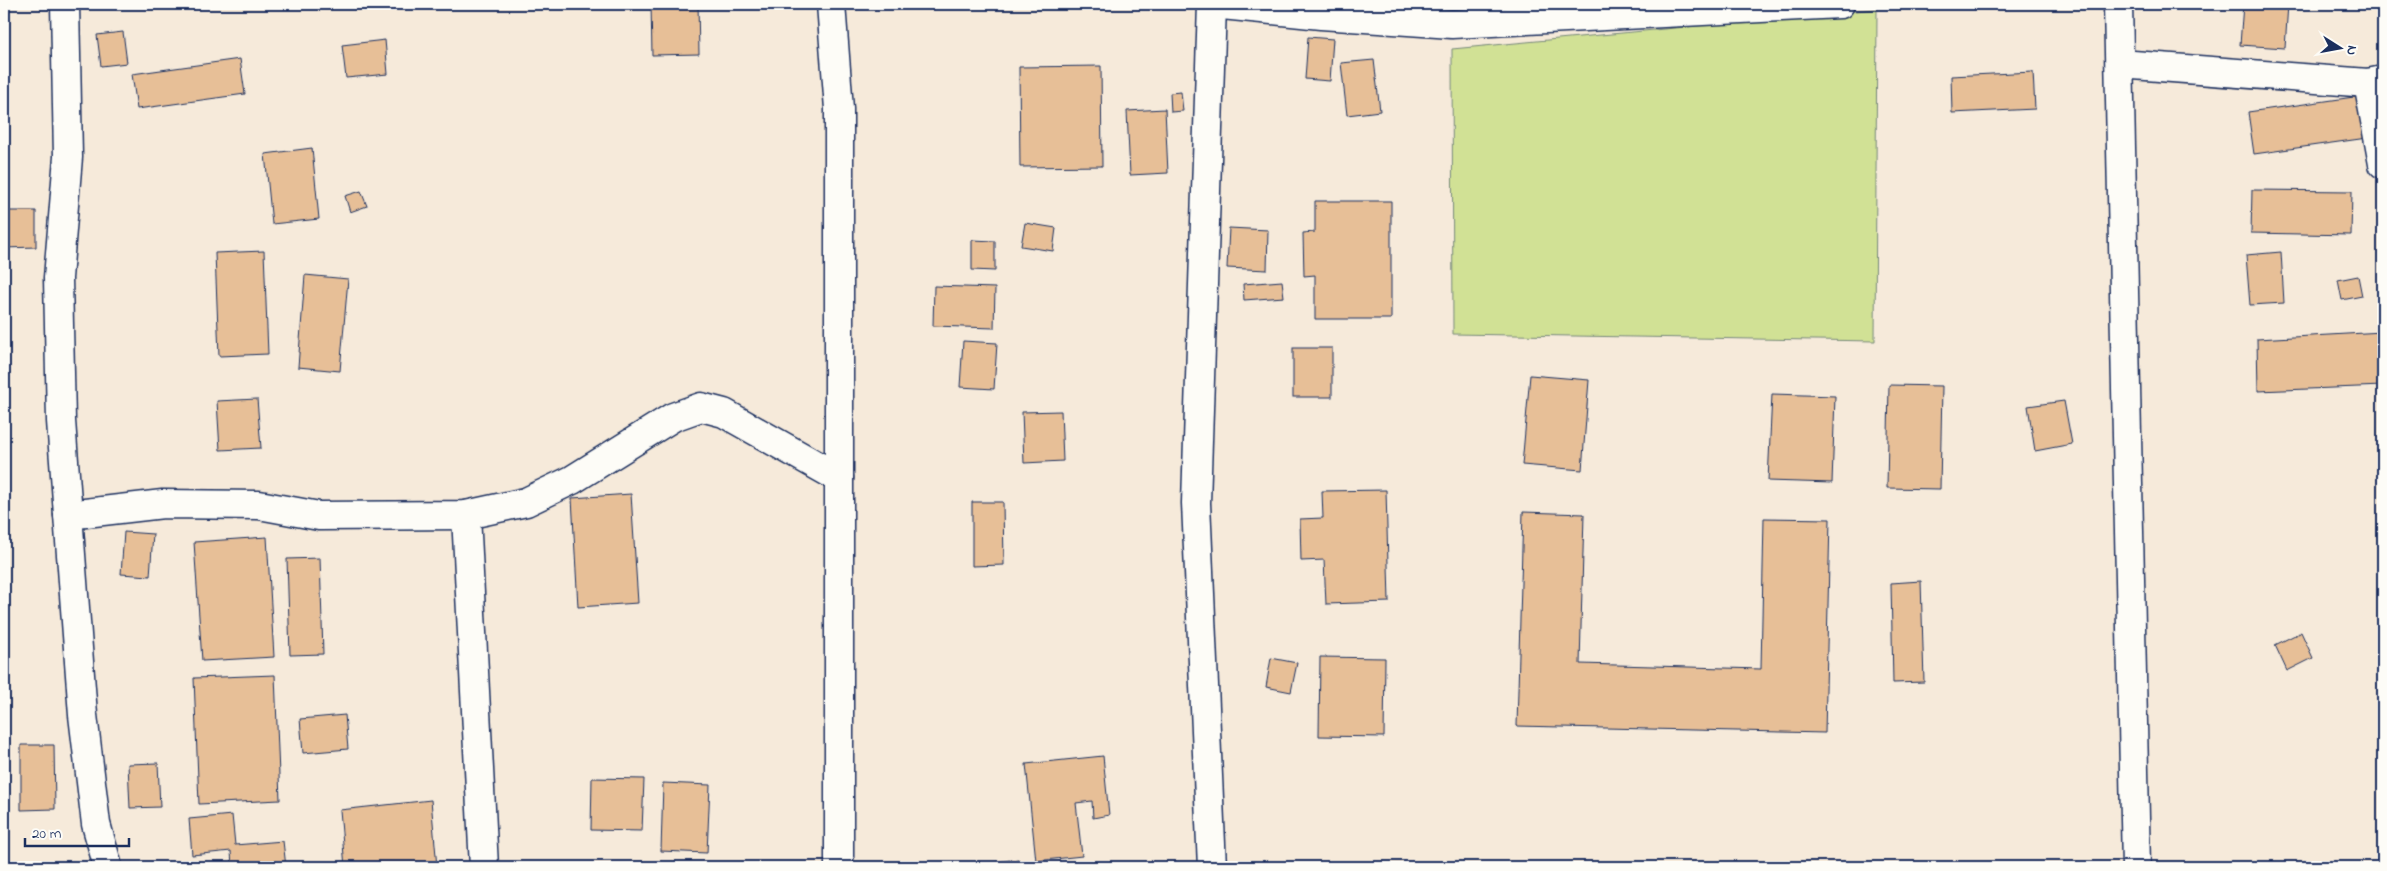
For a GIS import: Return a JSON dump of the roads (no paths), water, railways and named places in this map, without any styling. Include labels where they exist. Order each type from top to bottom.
[{"type":"street","points":[[65,4],[68,158],[58,278],[61,421],[82,714],[96,824],[108,867]]},
{"type":"street","points":[[831,4],[839,109],[839,867]]},
{"type":"street","points":[[1212,867],[1196,504],[1212,4],[1322,15],[1452,24],[1840,4]]},
{"type":"street","points":[[2118,4],[2136,867]]},
{"type":"street","points":[[2120,64],[2376,82],[2383,164]]},
{"type":"street","points":[[68,515],[172,504],[259,505],[318,516],[466,515],[526,502],[572,480],[673,417],[701,407],[724,413],[839,478]]},
{"type":"street","points":[[466,515],[484,867]]}]
